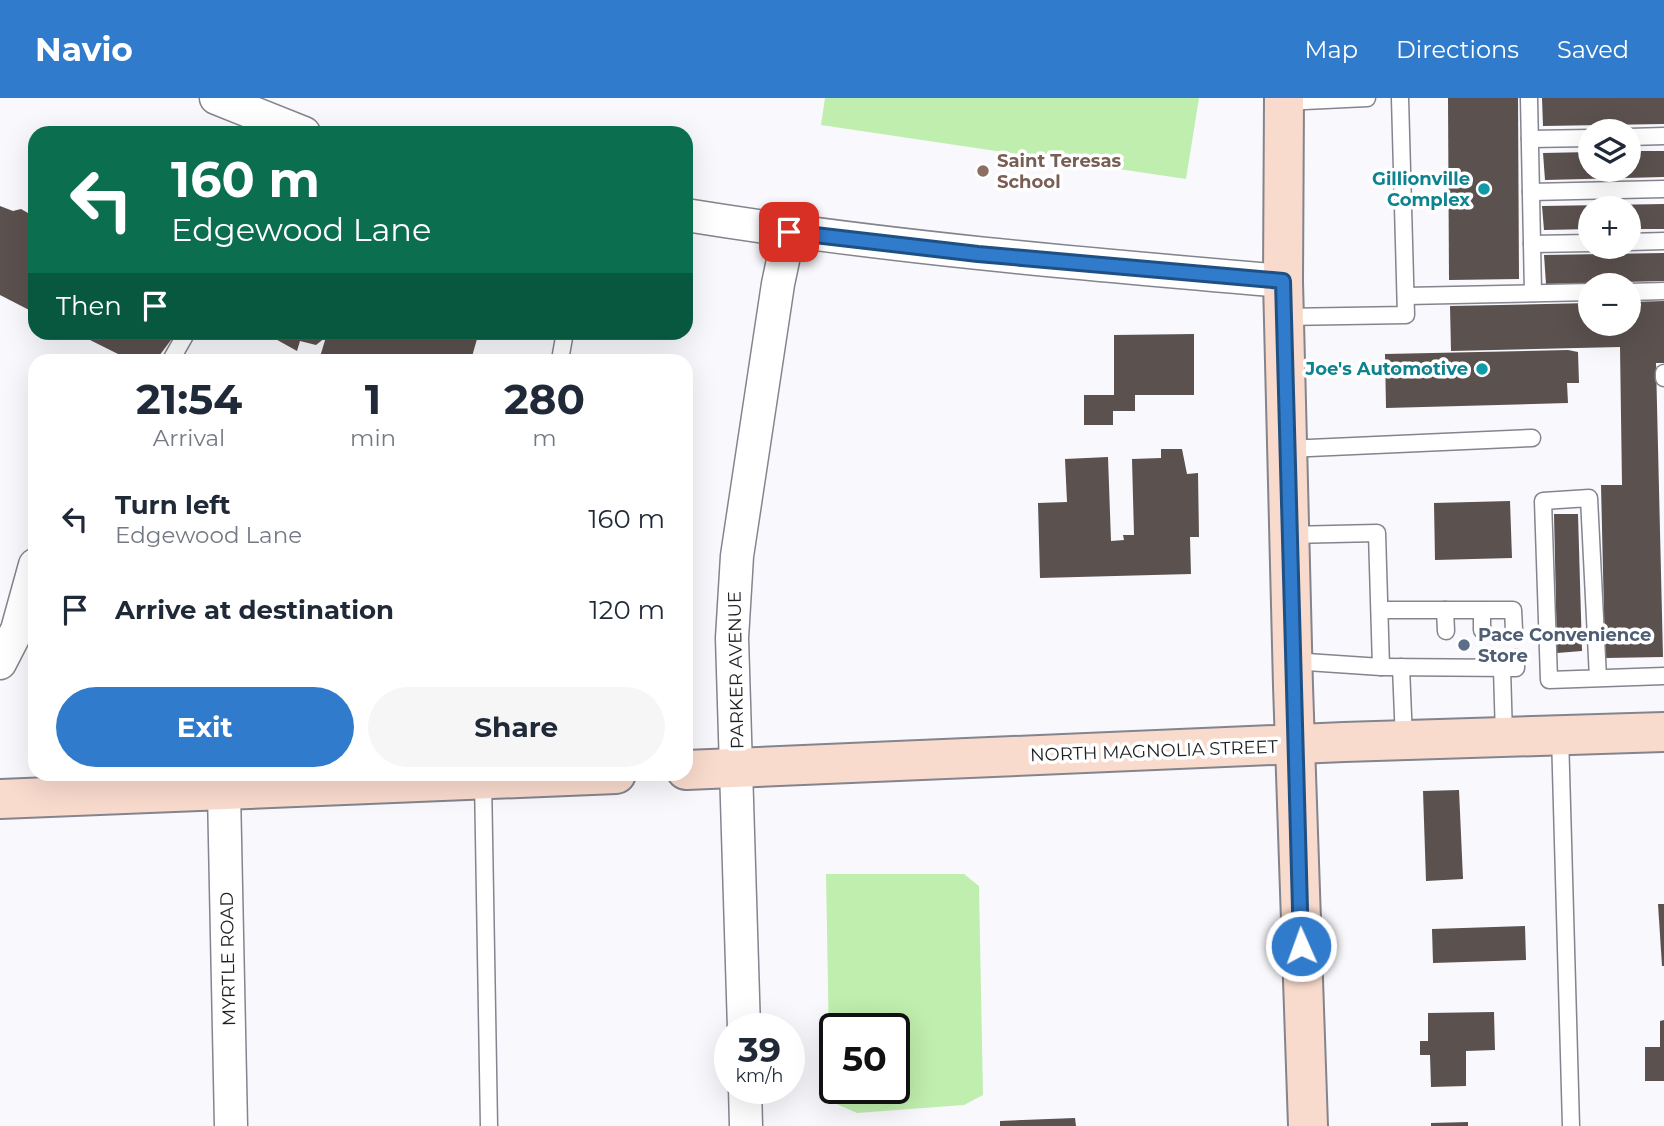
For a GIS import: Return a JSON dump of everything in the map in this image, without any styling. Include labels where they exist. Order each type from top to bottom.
[{"type":"street","points":[[216,98],[286,126]]},
{"type":"street","points":[[1284,100],[1287,450],[1297,746],[1297,843],[1308,1126]]},
{"type":"street","points":[[693,216],[789,232],[978,254],[1284,299]]},
{"type":"street","name":"PARKER AVENUE","points":[[744,1013],[732,638],[737,556],[776,298],[789,232]]},
{"type":"street","points":[[0,663],[26,618]]},
{"type":"street","name":"NORTH MAGNOLIA STREET","points":[[693,770],[1404,740],[1664,732]]},
{"type":"street","points":[[0,799],[443,781]]},
{"type":"street","name":"MYRTLE ROAD","points":[[224,792],[231,1126]]},
{"type":"street","points":[[745,1104],[746,1126]]},
{"type":"lane","points":[[1284,100],[1367,98]]},
{"type":"lane","points":[[1284,299],[1406,315],[1400,98]]},
{"type":"lane","points":[[1529,98],[1533,293]]},
{"type":"lane","points":[[1641,137],[1664,136]]},
{"type":"lane","points":[[1530,139],[1578,138]]},
{"type":"lane","points":[[1531,192],[1664,189]]},
{"type":"lane","points":[[1641,242],[1664,241]]},
{"type":"lane","points":[[1532,244],[1578,243]]},
{"type":"lane","points":[[1641,292],[1664,291]]},
{"type":"lane","points":[[1406,296],[1578,292]]},
{"type":"lane","points":[[1287,450],[1532,438]]},
{"type":"lane","points":[[1598,678],[1590,498],[1543,501],[1549,680],[1664,677]]},
{"type":"lane","points":[[1289,535],[1377,533],[1381,667]]},
{"type":"lane","points":[[1380,610],[1513,610],[1514,630]]},
{"type":"lane","points":[[1445,610],[1446,631]]},
{"type":"lane","points":[[1482,611],[1482,630]]},
{"type":"lane","points":[[1293,661],[1381,667],[1483,663],[1516,668],[1516,658]]},
{"type":"lane","points":[[1401,667],[1404,740]]},
{"type":"lane","points":[[1502,668],[1504,737]]},
{"type":"lane","points":[[1560,735],[1571,1126]]},
{"type":"lane","points":[[483,781],[489,1126]]},
{"type":"green space","points":[[825,98],[1199,98],[1186,179],[821,125]]},
{"type":"green space","points":[[826,874],[964,874],[979,886],[983,1095],[964,1105],[857,1113],[837,1104],[910,1104],[910,1013],[828,1013]]},
{"type":"building","name":"Gillionville Complex","points":[[1448,98],[1518,98],[1519,279],[1449,280]]},
{"type":"building","points":[[1542,98],[1664,98],[1664,124],[1641,124],[1641,119],[1578,119],[1578,125],[1543,126]]},
{"type":"building","points":[[1641,151],[1664,151],[1664,177],[1641,178]]},
{"type":"building","points":[[1578,152],[1578,179],[1545,180],[1543,153]]},
{"type":"building","points":[[1641,204],[1664,204],[1664,229],[1641,229]]},
{"type":"building","points":[[1578,205],[1578,229],[1544,230],[1542,206]]},
{"type":"building","points":[[0,206],[13,211],[21,209],[28,213],[28,309],[0,295]]},
{"type":"building","points":[[1641,253],[1664,253],[1664,281],[1641,282],[1641,273],[1578,273],[1578,283],[1546,284],[1544,255],[1578,254],[1578,259],[1641,259]]},
{"type":"building","points":[[1664,301],[1664,363],[1656,363],[1663,657],[1605,658],[1601,485],[1622,485],[1620,347],[1451,351],[1450,306],[1578,303],[1578,336],[1641,336],[1641,302]]},
{"type":"building","points":[[1194,334],[1194,395],[1135,395],[1135,411],[1113,411],[1113,425],[1084,425],[1084,395],[1114,395],[1114,335]]},
{"type":"building","points":[[90,340],[171,340],[160,354],[118,354]]},
{"type":"building","points":[[277,340],[322,340],[316,345],[300,341],[297,351]]},
{"type":"building","points":[[325,340],[477,340],[473,354],[321,354]]},
{"type":"building","name":"Joe's Automotive","points":[[1568,350],[1578,352],[1579,383],[1567,383],[1568,403],[1386,408],[1385,354]]},
{"type":"building","points":[[1161,449],[1182,449],[1187,474],[1198,473],[1199,537],[1190,537],[1191,574],[1040,578],[1038,503],[1067,502],[1065,459],[1108,457],[1111,541],[1124,540],[1123,535],[1134,535],[1132,459],[1161,458]]},
{"type":"building","points":[[1510,501],[1512,558],[1435,560],[1434,503]]},
{"type":"building","points":[[1554,514],[1578,514],[1582,651],[1557,653]]},
{"type":"building","points":[[1459,790],[1463,879],[1426,881],[1423,791]]},
{"type":"building","points":[[1658,904],[1664,904],[1664,966],[1662,966]]},
{"type":"building","points":[[1525,926],[1526,960],[1433,963],[1432,929]]},
{"type":"building","points":[[1494,1012],[1495,1050],[1466,1051],[1466,1086],[1431,1087],[1430,1055],[1420,1055],[1420,1041],[1428,1041],[1428,1013]]},
{"type":"building","points":[[1664,1020],[1664,1081],[1645,1081],[1645,1047],[1660,1047],[1660,1021]]},
{"type":"building","points":[[1075,1118],[1076,1126],[1000,1126],[1000,1121]]},
{"type":"building","points":[[1468,1122],[1468,1126],[1431,1126],[1431,1123]]},
{"type":"place","name":"Saint Teresas School","points":[[983,171]]},
{"type":"place","name":"Gillionville Complex","points":[[1484,189]]},
{"type":"place","name":"Joe's Automotive","points":[[1482,369]]},
{"type":"place","name":"Pace Convenience Store","points":[[1464,645]]},
{"type":"route","points":[[789,232],[978,254],[1283,281],[1301,946]]}]
